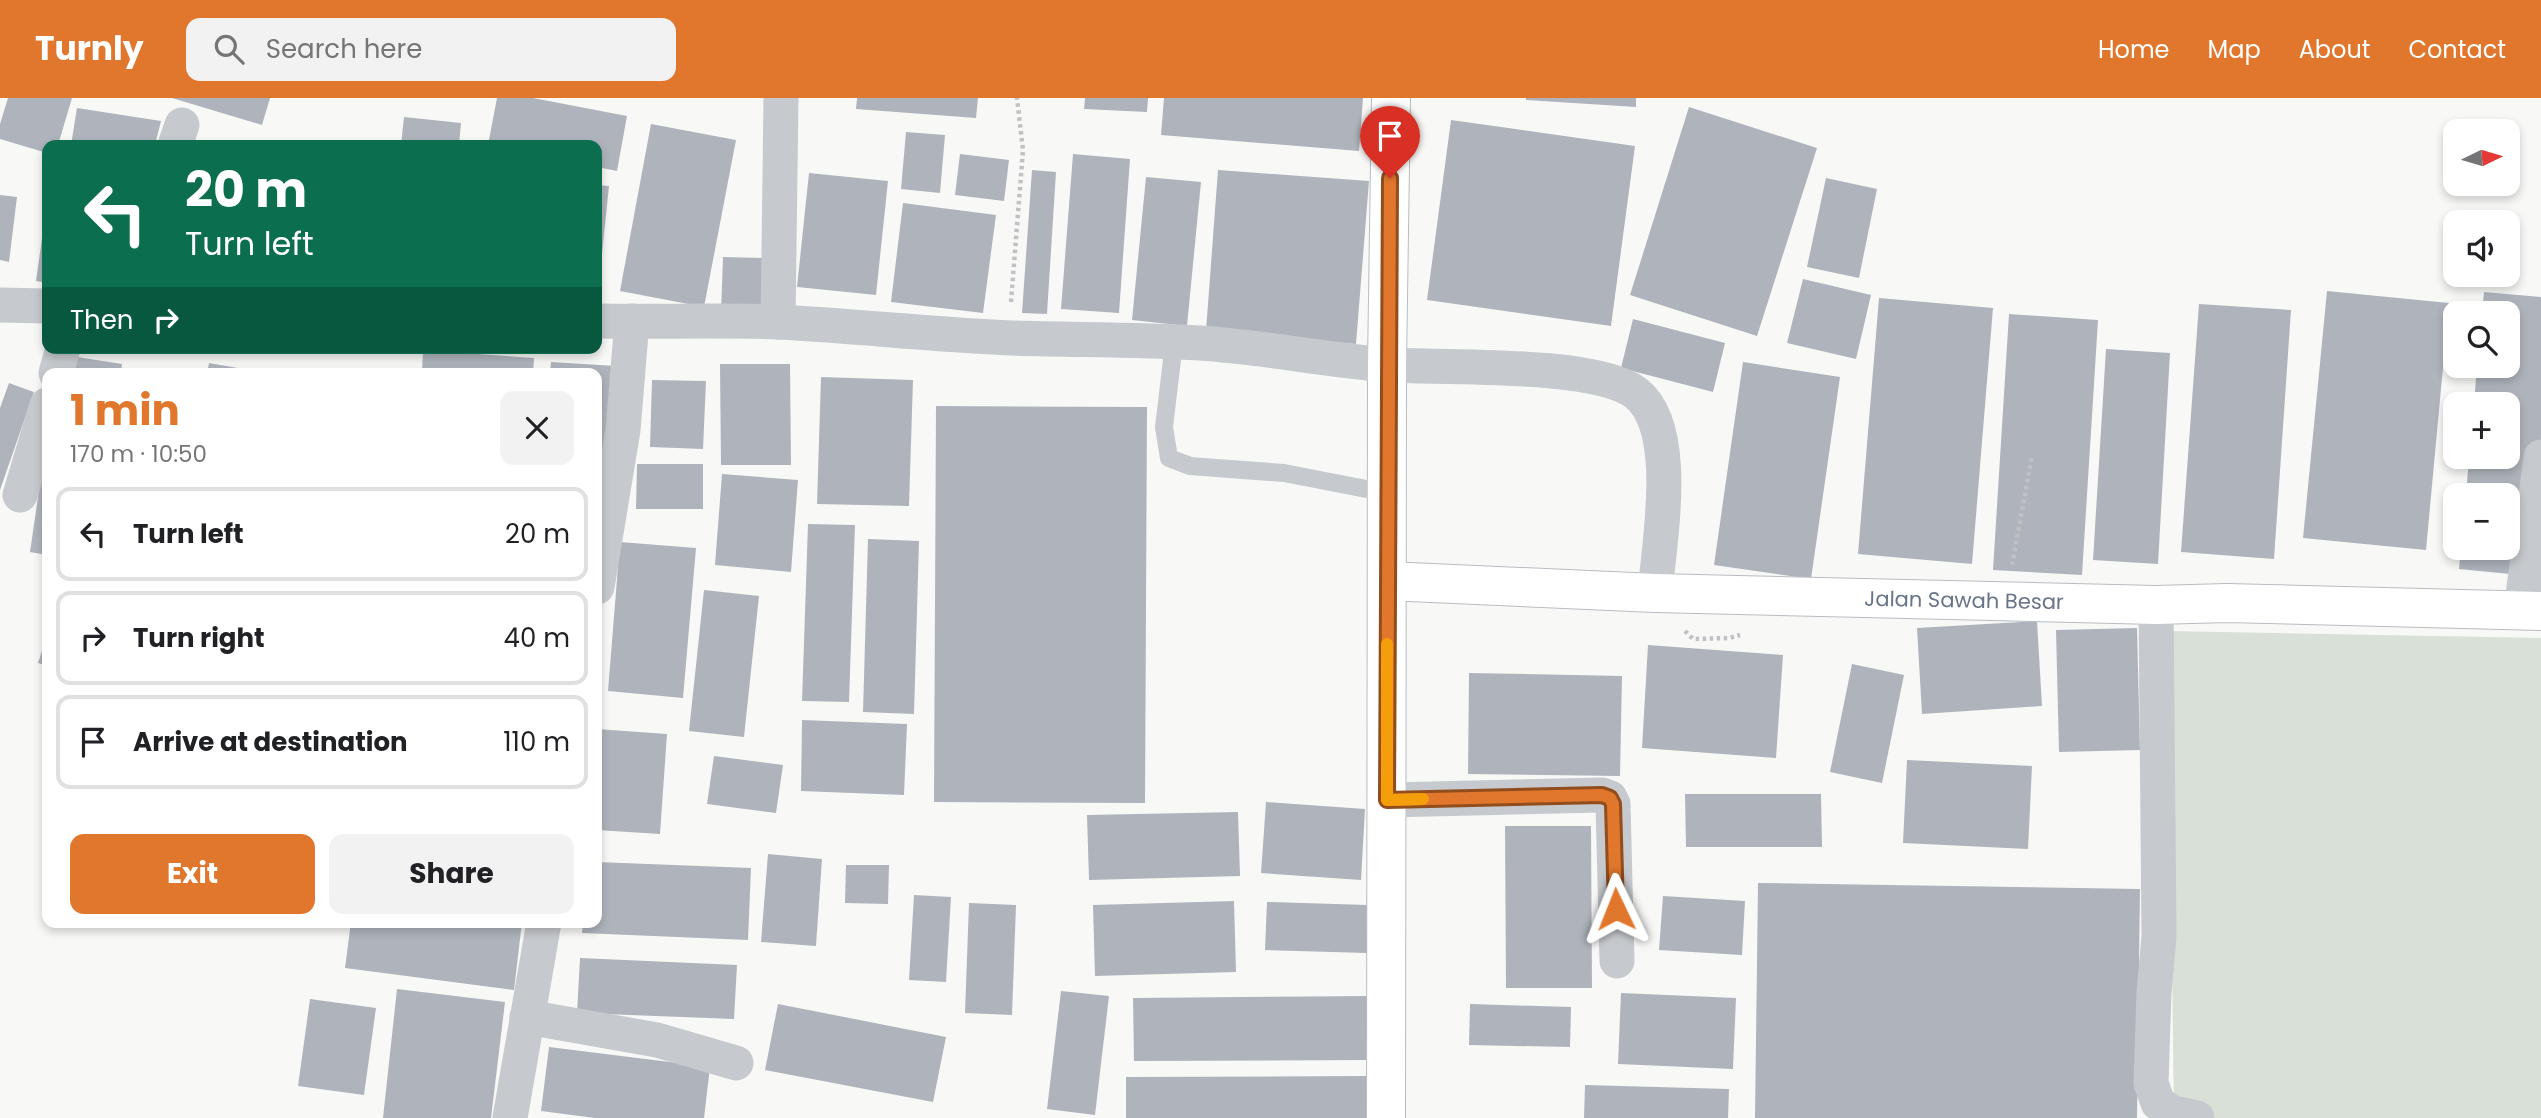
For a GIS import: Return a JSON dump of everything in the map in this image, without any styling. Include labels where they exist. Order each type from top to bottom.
[{"type":"main road","points":[[1385,1118],[1387,365],[1391,98]]},
{"type":"main road","name":"Jalan Sawah Besar","points":[[1387,581],[1655,593],[2531,611]]},
{"type":"street","points":[[778,322],[781,98]]},
{"type":"street","points":[[0,305],[42,306]]},
{"type":"street","points":[[602,321],[778,322],[1008,338],[1200,343],[1387,365],[1592,376],[1622,384],[1638,394],[1651,411],[1663,451],[1664,482],[1655,593]]},
{"type":"street","points":[[602,557],[623,430],[632,321]]},
{"type":"street","points":[[20,495],[42,422]]},
{"type":"street","points":[[2531,611],[2541,457]]},
{"type":"street","points":[[2156,605],[2159,936],[2151,1083],[2158,1103],[2173,1113],[2197,1118]]},
{"type":"street","points":[[1387,800],[1602,795],[1610,798],[1613,804],[1617,961]]},
{"type":"street","points":[[510,1118],[543,928]]},
{"type":"street","points":[[527,1017],[657,1040],[736,1063]]},
{"type":"lane","points":[[1174,343],[1164,427],[1169,458],[1190,466],[1284,473],[1387,493]]},
{"type":"path","points":[[1008,338],[1023,150],[1017,98]]},
{"type":"path","points":[[2006,600],[2032,456]]},
{"type":"shaded area","points":[[2168,631],[2541,638],[2541,1118],[2174,1118]]},
{"type":"building","points":[[8,98],[72,98],[59,140],[42,140],[42,152],[0,139],[0,124]]},
{"type":"building","points":[[172,98],[270,98],[262,125]]},
{"type":"building","points":[[497,98],[533,98],[627,116],[617,171],[602,168],[602,140],[489,140]]},
{"type":"building","points":[[857,98],[978,98],[976,118],[856,109]]},
{"type":"building","points":[[1085,98],[1148,98],[1147,112],[1084,109]]},
{"type":"building","points":[[1164,98],[1363,98],[1359,151],[1161,135]]},
{"type":"building","points":[[1636,98],[1636,107],[1526,100]]},
{"type":"building","points":[[1689,107],[1817,148],[1757,336],[1630,295]]},
{"type":"building","points":[[77,108],[161,121],[156,140],[72,140]]},
{"type":"building","points":[[404,117],[461,123],[459,140],[402,140]]},
{"type":"building","points":[[1451,120],[1635,146],[1611,326],[1427,300]]},
{"type":"building","points":[[651,124],[736,140],[704,307],[620,291]]},
{"type":"building","points":[[906,132],[945,135],[940,193],[901,189]]},
{"type":"building","points":[[960,154],[1009,160],[1004,201],[955,195]]},
{"type":"building","points":[[1073,154],[1130,159],[1119,313],[1061,309]]},
{"type":"building","points":[[1032,170],[1056,172],[1047,314],[1022,313]]},
{"type":"building","points":[[1218,170],[1369,181],[1356,344],[1206,331]]},
{"type":"building","points":[[809,173],[888,181],[876,295],[797,287]]},
{"type":"building","points":[[1146,177],[1201,182],[1187,326],[1132,320]]},
{"type":"building","points":[[1826,178],[1877,189],[1859,278],[1807,267]]},
{"type":"building","points":[[602,185],[609,186],[602,254]]},
{"type":"building","points":[[0,195],[17,197],[9,262],[0,260]]},
{"type":"building","points":[[903,203],[996,215],[983,313],[891,302]]},
{"type":"building","points":[[42,238],[42,282],[36,281]]},
{"type":"building","points":[[723,257],[763,258],[761,314],[721,312]]},
{"type":"building","points":[[1803,279],[1871,295],[1856,359],[1787,343]]},
{"type":"building","points":[[2327,291],[2443,302],[2443,367],[2426,550],[2303,538]]},
{"type":"building","points":[[2484,292],[2541,297],[2541,577],[2459,569],[2460,560],[2520,560],[2520,483],[2467,483],[2468,469],[2520,469],[2520,392],[2475,392],[2476,378],[2520,378],[2520,301],[2483,301]]},
{"type":"building","points":[[1879,298],[1993,308],[1972,564],[1858,554]]},
{"type":"building","points":[[2199,304],[2291,310],[2274,559],[2181,552]]},
{"type":"building","points":[[2009,314],[2098,320],[2082,575],[1993,570]]},
{"type":"building","points":[[1633,319],[1725,343],[1713,392],[1621,368]]},
{"type":"building","points":[[2106,349],[2170,353],[2158,564],[2093,560]]},
{"type":"building","points":[[58,354],[122,364],[122,368],[57,368]]},
{"type":"building","points":[[423,354],[534,358],[533,368],[422,368]]},
{"type":"building","points":[[551,362],[616,366],[602,467],[602,368],[550,368]]},
{"type":"building","points":[[1743,362],[1840,377],[1811,579],[1714,565]]},
{"type":"building","points":[[209,363],[238,368],[208,368]]},
{"type":"building","points":[[720,364],[790,364],[791,465],[721,465]]},
{"type":"building","points":[[821,377],[913,380],[909,506],[817,504]]},
{"type":"building","points":[[652,380],[706,381],[703,449],[650,447]]},
{"type":"building","points":[[9,383],[34,392],[0,490],[0,408]]},
{"type":"building","points":[[936,406],[1147,407],[1145,803],[934,802]]},
{"type":"building","points":[[637,464],[703,464],[703,509],[636,509]]},
{"type":"building","points":[[42,470],[42,554],[30,552]]},
{"type":"building","points":[[722,474],[798,480],[791,572],[715,565]]},
{"type":"building","points":[[808,524],[855,525],[849,702],[802,701]]},
{"type":"building","points":[[868,539],[919,541],[914,714],[863,712]]},
{"type":"building","points":[[620,542],[696,548],[683,698],[608,691]]},
{"type":"building","points":[[704,590],[759,596],[744,737],[689,731]]},
{"type":"building","points":[[2037,621],[2042,706],[1922,714],[1917,628]]},
{"type":"building","points":[[2137,628],[2140,750],[2059,752],[2056,630]]},
{"type":"building","points":[[1648,645],[1783,655],[1776,758],[1642,748]]},
{"type":"building","points":[[1852,664],[1904,675],[1882,783],[1830,772]]},
{"type":"building","points":[[1469,673],[1622,676],[1620,776],[1468,774]]},
{"type":"building","points":[[802,720],[907,724],[904,795],[801,791]]},
{"type":"building","points":[[602,729],[667,734],[660,834],[602,830]]},
{"type":"building","points":[[714,756],[783,765],[776,813],[707,804]]},
{"type":"building","points":[[1907,760],[2032,766],[2028,849],[1903,843]]},
{"type":"building","points":[[1685,794],[1821,794],[1822,847],[1686,847]]},
{"type":"building","points":[[1266,802],[1365,809],[1361,880],[1261,873]]},
{"type":"building","points":[[1238,812],[1240,876],[1089,880],[1087,815]]},
{"type":"building","points":[[1505,826],[1591,826],[1592,988],[1506,988]]},
{"type":"building","points":[[768,854],[822,859],[816,946],[761,942]]},
{"type":"building","points":[[602,862],[751,868],[748,940],[582,933],[582,928],[602,928]]},
{"type":"building","points":[[846,865],[889,865],[888,904],[845,903]]},
{"type":"building","points":[[1758,883],[2140,889],[2137,1118],[1755,1118]]},
{"type":"building","points":[[914,895],[951,897],[946,982],[909,980]]},
{"type":"building","points":[[1663,896],[1745,901],[1742,955],[1659,950]]},
{"type":"building","points":[[1234,901],[1236,972],[1095,976],[1093,905]]},
{"type":"building","points":[[1267,902],[1368,905],[1367,953],[1265,950]]},
{"type":"building","points":[[969,903],[1016,905],[1012,1015],[965,1013]]},
{"type":"building","points":[[350,928],[521,928],[514,990],[345,968]]},
{"type":"building","points":[[580,958],[737,965],[734,1019],[577,1013]]},
{"type":"building","points":[[397,989],[505,1002],[491,1118],[383,1118]]},
{"type":"building","points":[[1061,991],[1109,996],[1095,1115],[1047,1109]]},
{"type":"building","points":[[1621,993],[1736,998],[1733,1069],[1618,1064]]},
{"type":"building","points":[[1371,996],[1371,1060],[1134,1061],[1133,998]]},
{"type":"building","points":[[310,999],[376,1008],[364,1095],[298,1086]]},
{"type":"building","points":[[778,1004],[946,1037],[933,1102],[765,1070]]},
{"type":"building","points":[[1470,1004],[1571,1007],[1570,1047],[1469,1045]]},
{"type":"building","points":[[549,1047],[710,1067],[704,1118],[595,1118],[541,1111]]},
{"type":"building","points":[[1367,1076],[1367,1118],[1126,1118],[1126,1077]]},
{"type":"building","points":[[1585,1085],[1729,1089],[1728,1118],[1584,1118]]},
{"type":"slow traffic","points":[[1387,644],[1387,800],[1423,799]]},
{"type":"route","points":[[1390,178],[1387,800],[1602,795],[1610,798],[1613,804],[1616,909]]}]
